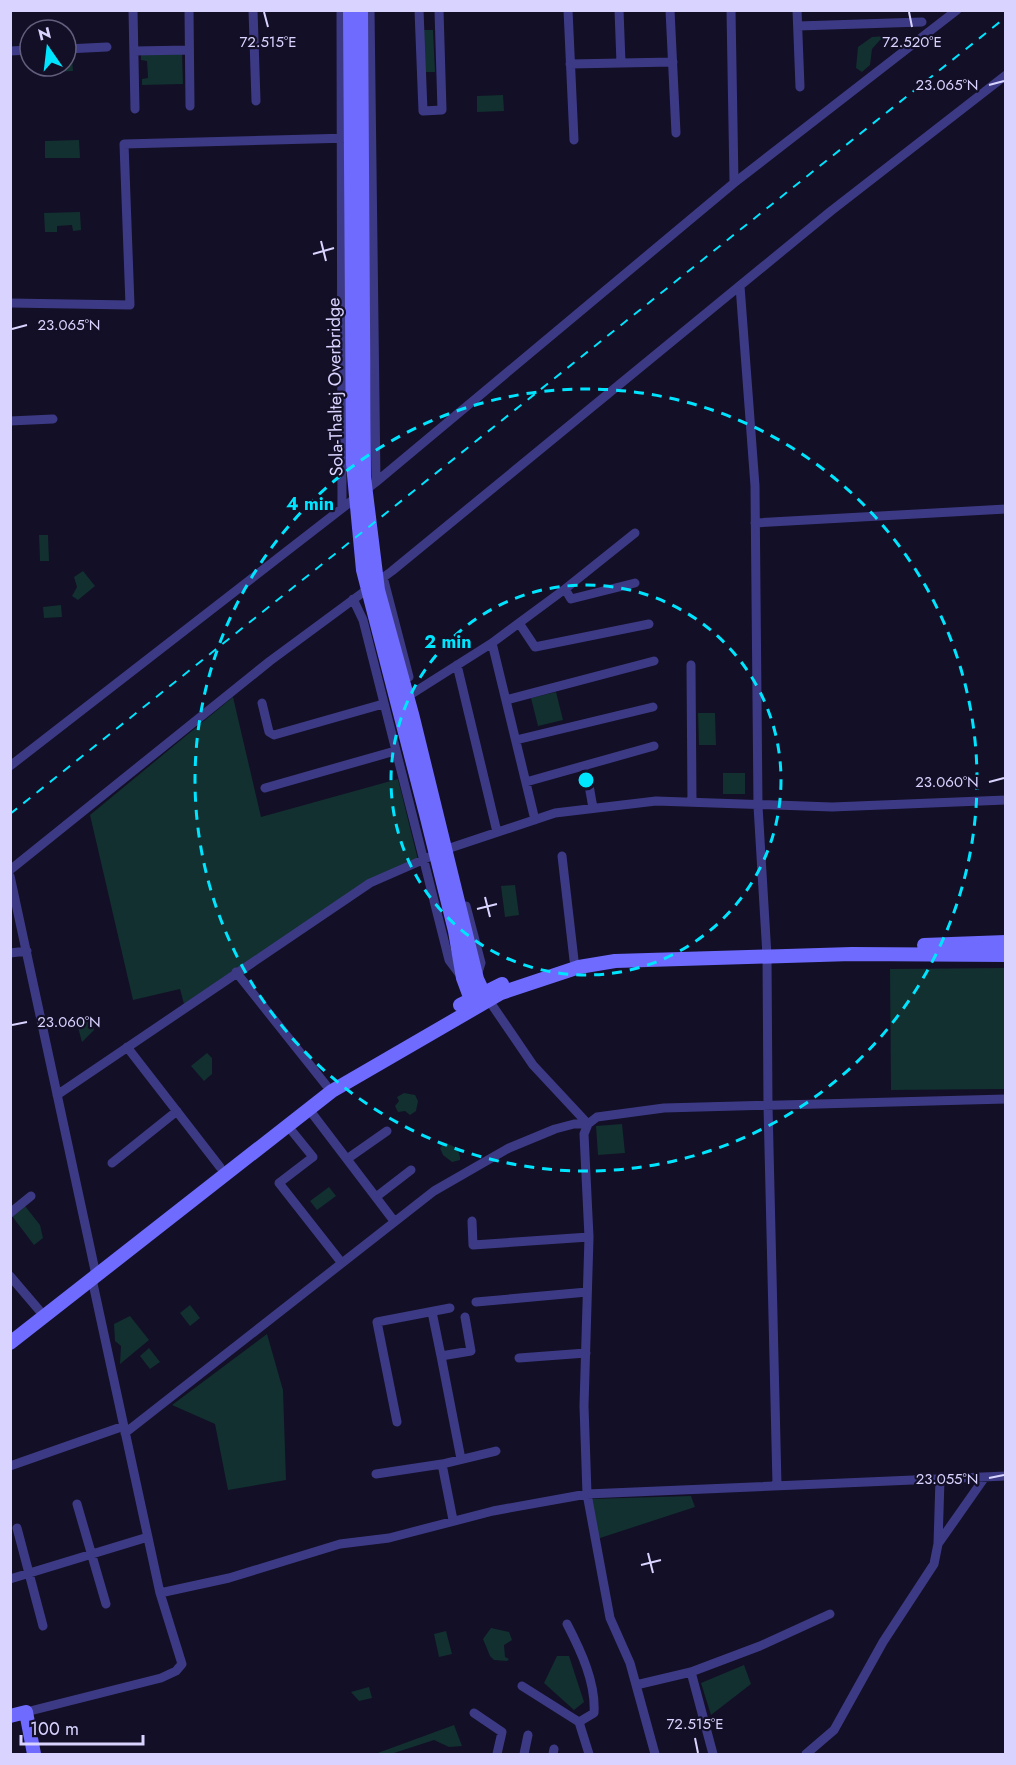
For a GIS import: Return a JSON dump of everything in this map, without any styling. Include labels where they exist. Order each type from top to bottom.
[{"type":"main road","name":"Sola-Thaltej Overbridge","points":[[361,10],[364,477],[378,590],[412,714],[459,929]]},
{"type":"main road","name":"Sola-Thaltej Overbridge","points":[[350,11],[346,138],[353,455],[363,570],[459,929]]},
{"type":"main road","points":[[10,1332],[94,1274],[308,1108],[472,1003],[477,987],[459,929]]},
{"type":"main road","points":[[477,987],[543,977],[615,962],[767,952],[1005,942]]},
{"type":"main road","points":[[477,987],[574,960],[615,954],[767,952],[1005,955]]},
{"type":"main road","points":[[10,1343],[220,1167],[326,1085],[472,1003],[477,987]]},
{"type":"main road","points":[[10,1716],[26,1712],[34,1755]]},
{"type":"street","points":[[133,10],[135,110]]},
{"type":"street","points":[[189,10],[190,106]]},
{"type":"street","points":[[253,10],[256,101]]},
{"type":"street","points":[[340,10],[346,138],[342,507]]},
{"type":"street","points":[[370,10],[375,482]]},
{"type":"street","points":[[419,10],[423,111],[442,110],[439,10]]},
{"type":"street","points":[[568,10],[574,140]]},
{"type":"street","points":[[619,10],[621,63]]},
{"type":"street","points":[[670,10],[676,133]]},
{"type":"street","points":[[731,10],[734,183]]},
{"type":"street","points":[[797,10],[800,87]]},
{"type":"street","points":[[10,766],[375,482],[734,183],[957,10]]},
{"type":"street","points":[[798,26],[922,22]]},
{"type":"street","points":[[78,48],[107,47]]},
{"type":"street","points":[[134,51],[189,50]]},
{"type":"street","points":[[570,64],[673,62]]},
{"type":"street","points":[[10,870],[270,661],[383,577],[740,286],[1005,75]]},
{"type":"street","points":[[10,303],[130,305],[124,144],[346,138]]},
{"type":"street","points":[[740,286],[755,523],[758,806],[767,952],[768,1106],[777,1485]]},
{"type":"street","points":[[10,421],[53,419]]},
{"type":"street","points":[[755,523],[1005,509]]},
{"type":"street","points":[[413,693],[492,643],[565,590],[635,533]]},
{"type":"street","points":[[383,577],[481,963],[477,987]]},
{"type":"street","points":[[565,590],[571,599],[635,583]]},
{"type":"street","points":[[354,599],[363,620],[448,960],[477,987],[533,1065],[588,1124]]},
{"type":"street","points":[[519,623],[534,647],[649,624]]},
{"type":"street","points":[[492,643],[535,820]]},
{"type":"street","points":[[506,700],[654,661]]},
{"type":"street","points":[[457,665],[497,832]]},
{"type":"street","points":[[691,665],[692,802]]},
{"type":"street","points":[[262,703],[269,732],[274,735],[383,704]]},
{"type":"street","points":[[516,740],[653,707]]},
{"type":"street","points":[[526,782],[654,746]]},
{"type":"street","points":[[265,788],[395,751]]},
{"type":"street","points":[[586,774],[593,808]]},
{"type":"street","points":[[57,1095],[370,883],[450,848],[555,813],[656,801],[832,807],[1005,800]]},
{"type":"street","points":[[562,856],[574,960]]},
{"type":"street","points":[[10,876],[12,895],[27,951],[94,1274],[124,1430],[160,1593],[182,1664],[176,1671],[161,1678],[26,1712]]},
{"type":"street","points":[[10,953],[27,951]]},
{"type":"street","points":[[236,972],[326,1085]]},
{"type":"street","points":[[127,1047],[220,1167]]},
{"type":"street","points":[[655,1755],[630,1664],[610,1618],[587,1494],[586,1353],[589,1237],[584,1134],[588,1124],[597,1117],[664,1108],[1005,1099]]},
{"type":"street","points":[[308,1108],[394,1221]]},
{"type":"street","points":[[112,1163],[177,1111]]},
{"type":"street","points":[[11,1462],[124,1430],[454,1177],[509,1148],[555,1129],[574,1124],[588,1124]]},
{"type":"street","points":[[287,1125],[313,1157],[279,1183],[341,1262]]},
{"type":"street","points":[[347,1159],[387,1131]]},
{"type":"street","points":[[376,1197],[411,1170]]},
{"type":"street","points":[[10,1213],[32,1196]]},
{"type":"street","points":[[472,1221],[473,1245],[589,1237]]},
{"type":"street","points":[[10,1276],[39,1310]]},
{"type":"street","points":[[476,1302],[587,1292]]},
{"type":"street","points":[[397,1422],[377,1322],[450,1308]]},
{"type":"street","points":[[432,1312],[461,1459]]},
{"type":"street","points":[[441,1356],[471,1351],[465,1317]]},
{"type":"street","points":[[519,1358],[586,1353]]},
{"type":"street","points":[[376,1474],[442,1464],[496,1450]]},
{"type":"street","points":[[442,1464],[453,1520]]},
{"type":"street","points":[[160,1593],[229,1578],[340,1544],[389,1538],[453,1520],[587,1494],[1005,1476]]},
{"type":"street","points":[[806,1755],[834,1730],[884,1642],[928,1574],[938,1544],[985,1477]]},
{"type":"street","points":[[938,1544],[940,1479]]},
{"type":"street","points":[[77,1504],[106,1604]]},
{"type":"street","points":[[17,1528],[44,1626]]},
{"type":"street","points":[[10,1579],[148,1537]]},
{"type":"street","points":[[636,1685],[691,1672],[760,1646],[830,1614]]},
{"type":"street","points":[[567,1624],[579,1648],[595,1698],[594,1713],[579,1722]]},
{"type":"street","points":[[691,1672],[713,1755]]},
{"type":"street","points":[[522,1686],[579,1722],[589,1755]]},
{"type":"street","points":[[474,1713],[502,1732],[497,1755]]},
{"type":"street","points":[[524,1755],[528,1735]]},
{"type":"green space","points":[[423,30],[433,30],[435,72],[425,72]]},
{"type":"green space","points":[[886,36],[886,39],[880,40],[872,49],[870,65],[862,72],[856,68],[858,47],[872,37]]},
{"type":"green space","points":[[182,53],[183,84],[142,85],[142,79],[148,78],[147,61],[141,60],[141,54]]},
{"type":"green space","points":[[503,95],[504,111],[477,112],[477,96]]},
{"type":"green space","points":[[79,140],[80,158],[45,158],[45,141]]},
{"type":"green space","points":[[80,212],[81,230],[73,231],[72,225],[57,226],[57,232],[45,232],[44,213]]},
{"type":"green space","points":[[39,535],[48,535],[49,561],[40,561]]},
{"type":"green space","points":[[83,571],[95,586],[78,600],[72,596],[77,587],[74,577]]},
{"type":"green space","points":[[61,605],[62,617],[44,618],[43,607]]},
{"type":"green space","points":[[556,692],[563,720],[538,726],[531,698]]},
{"type":"green space","points":[[233,697],[261,817],[398,779],[418,860],[369,881],[184,1004],[180,989],[133,1000],[90,815]]},
{"type":"green space","points":[[698,713],[715,713],[716,745],[699,745]]},
{"type":"green space","points":[[723,773],[745,773],[745,794],[723,794]]},
{"type":"green space","points":[[515,885],[519,915],[505,917],[501,886]]},
{"type":"green space","points":[[1005,968],[1005,1089],[891,1090],[890,969]]},
{"type":"green space","points":[[91,1017],[94,1030],[82,1042],[76,1020]]},
{"type":"green space","points":[[207,1053],[212,1058],[212,1074],[204,1081],[191,1066]]},
{"type":"green space","points":[[404,1093],[415,1095],[418,1101],[416,1111],[410,1115],[405,1111],[398,1112],[395,1106],[399,1101],[397,1097]]},
{"type":"green space","points":[[622,1124],[625,1153],[598,1155],[596,1126]]},
{"type":"green space","points":[[444,1144],[456,1148],[460,1160],[452,1162],[443,1155],[440,1148]]},
{"type":"green space","points":[[329,1187],[336,1196],[317,1210],[310,1201]]},
{"type":"green space","points":[[25,1206],[40,1225],[43,1238],[34,1245],[12,1216]]},
{"type":"green space","points":[[190,1305],[200,1318],[190,1326],[180,1313]]},
{"type":"green space","points":[[130,1316],[149,1340],[120,1364],[121,1346],[115,1341],[114,1324]]},
{"type":"green space","points":[[267,1334],[283,1390],[286,1480],[228,1490],[215,1424],[172,1405]]},
{"type":"green space","points":[[149,1348],[160,1362],[150,1369],[140,1356]]},
{"type":"green space","points":[[691,1496],[695,1507],[597,1539],[590,1499]]},
{"type":"green space","points":[[491,1628],[509,1632],[512,1640],[504,1645],[505,1657],[509,1659],[507,1661],[494,1660],[490,1656],[483,1639]]},
{"type":"green space","points":[[446,1631],[452,1654],[439,1657],[434,1634]]},
{"type":"green space","points":[[557,1656],[569,1656],[584,1702],[574,1710],[544,1683]]},
{"type":"green space","points":[[744,1665],[751,1684],[711,1715],[701,1683]]},
{"type":"green space","points":[[369,1687],[372,1698],[359,1701],[351,1692]]},
{"type":"green space","points":[[454,1725],[462,1746],[449,1747],[434,1740],[391,1754],[375,1754]]},
{"type":"railway","points":[[10,814],[1006,17]]}]
